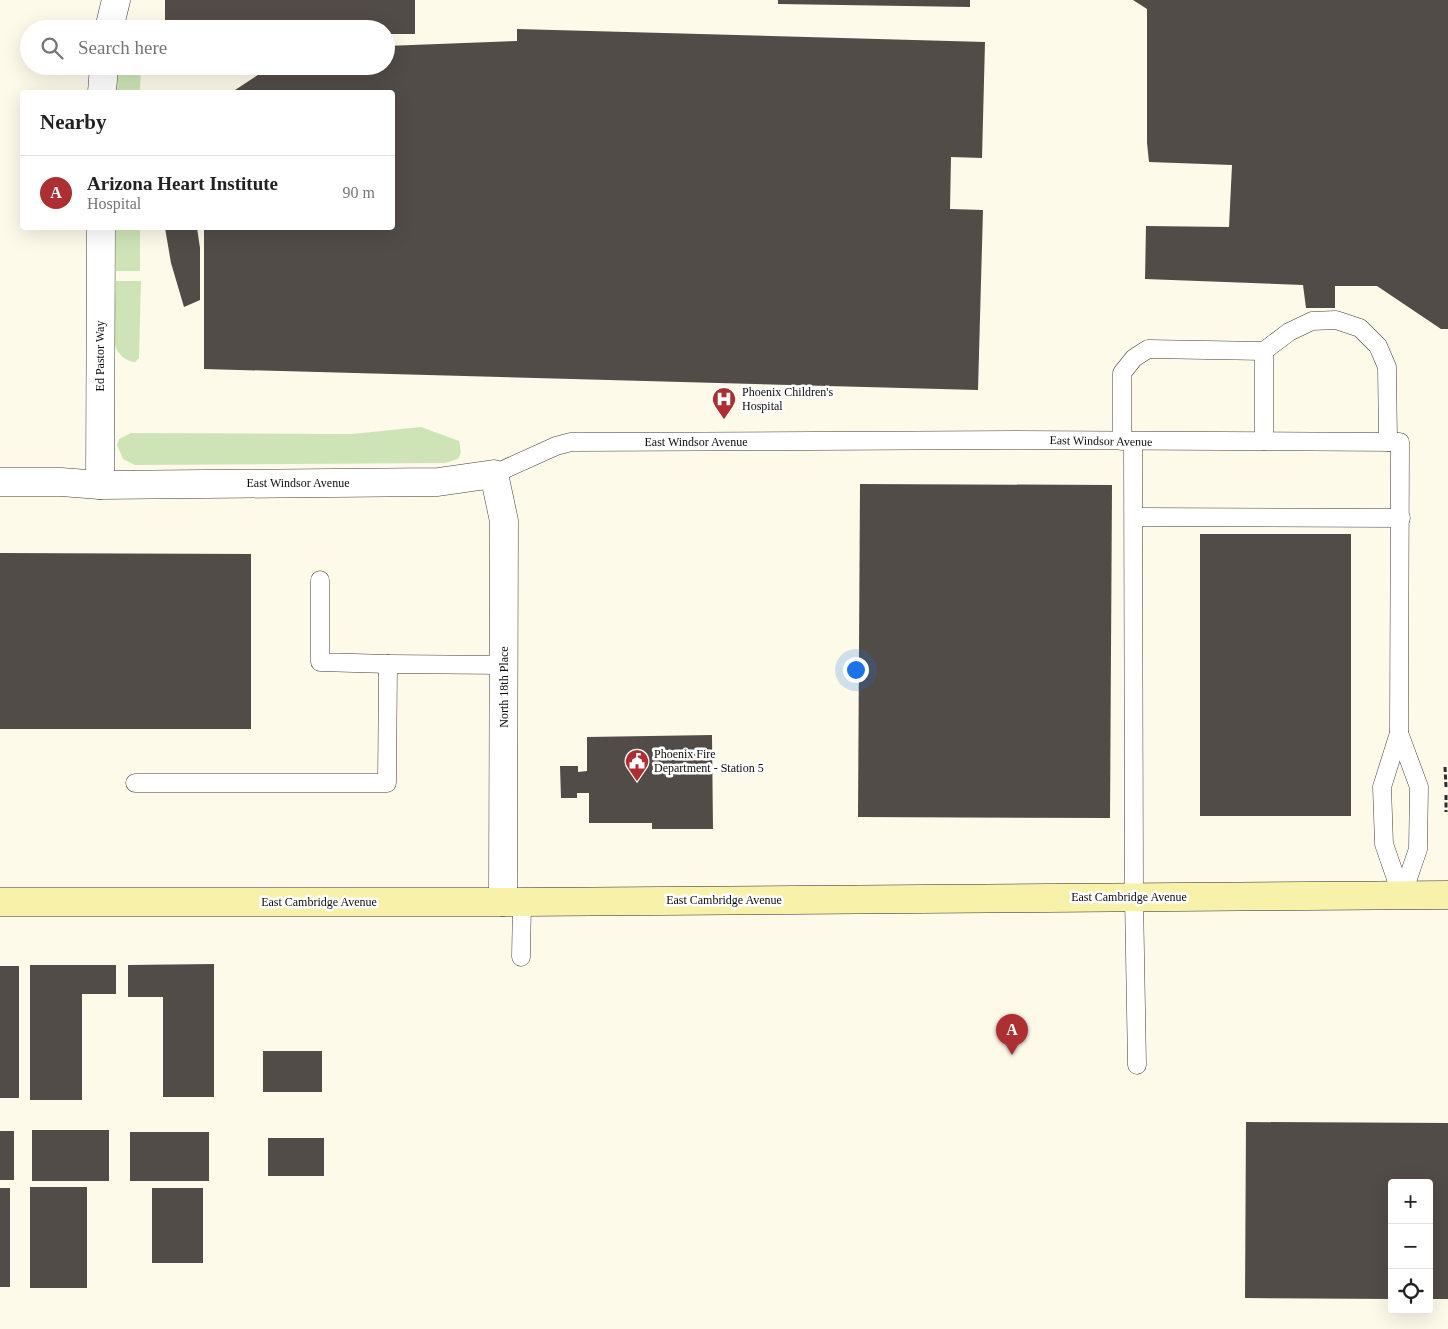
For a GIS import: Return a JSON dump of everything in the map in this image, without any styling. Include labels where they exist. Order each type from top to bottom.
[{"type":"street","points":[[111,20],[116,0]]},
{"type":"street","points":[[102,90],[103,75]]},
{"type":"street","name":"Ed Pastor Way","points":[[100,485],[101,230]]},
{"type":"street","name":"East Windsor Avenue","points":[[0,482],[62,482],[100,485],[438,482],[494,474]]},
{"type":"street","name":"North 18th Place","points":[[494,474],[504,521],[504,666],[513,902]]},
{"type":"street","name":"East Cambridge Avenue","points":[[0,902],[513,902],[1448,895]]},
{"type":"lane","points":[[1137,1065],[1134,898],[1134,517],[1122,372],[1134,358],[1148,349],[1264,351],[1289,332],[1312,321],[1336,320],[1360,328],[1378,346],[1387,368],[1401,518],[1399,733],[1382,787],[1384,844],[1402,896]]},
{"type":"lane","points":[[1264,351],[1264,441]]},
{"type":"lane","name":"East Windsor Avenue","points":[[494,474],[556,446],[572,442],[1394,442]]},
{"type":"lane","points":[[1134,517],[1401,518]]},
{"type":"lane","points":[[320,580],[320,662],[504,666]]},
{"type":"lane","points":[[135,783],[388,783],[388,664]]},
{"type":"lane","points":[[1399,733],[1419,787],[1418,849],[1402,896]]},
{"type":"lane","points":[[513,902],[521,957]]},
{"type":"green space","points":[[118,75],[141,75],[140,90],[117,90]]},
{"type":"green space","points":[[116,230],[140,230],[140,271],[116,271]]},
{"type":"green space","points":[[116,281],[141,281],[139,358],[135,362],[123,357],[115,345]]},
{"type":"green space","points":[[421,427],[459,441],[461,452],[458,459],[445,463],[135,465],[123,459],[117,445],[119,439],[131,433],[352,434]]},
{"type":"building","points":[[165,0],[415,0],[415,34],[395,34],[395,20],[165,20]]},
{"type":"building","points":[[778,0],[970,0],[970,7],[778,4]]},
{"type":"building","points":[[1133,0],[1448,0],[1448,329],[1441,329],[1377,286],[1335,286],[1335,308],[1306,308],[1303,285],[1145,279],[1146,226],[1229,227],[1232,165],[1149,162],[1147,143],[1147,9]]},
{"type":"building","points":[[517,29],[985,42],[982,158],[951,157],[950,209],[983,210],[978,390],[204,369],[204,230],[395,230],[395,90],[235,90],[258,75],[395,75],[395,46],[517,41]]},
{"type":"building","points":[[165,230],[197,230],[200,248],[200,300],[184,307],[171,263]]},
{"type":"building","points":[[860,484],[1112,485],[1110,818],[858,817]]},
{"type":"building","points":[[1200,534],[1351,534],[1351,816],[1200,816]]},
{"type":"building","points":[[0,553],[251,554],[251,729],[0,729]]},
{"type":"building","name":"Phoenix Fire Department - Station 5","points":[[712,735],[713,829],[652,829],[652,823],[589,823],[589,793],[577,793],[577,798],[561,798],[560,766],[578,766],[578,772],[587,771],[587,737]]},
{"type":"building","points":[[214,964],[214,1097],[163,1097],[163,997],[128,997],[128,965]]},
{"type":"building","points":[[30,965],[116,965],[116,994],[82,994],[82,1100],[30,1100]]},
{"type":"building","points":[[0,966],[19,966],[19,1098],[0,1098]]},
{"type":"building","points":[[263,1051],[322,1051],[322,1092],[263,1092]]},
{"type":"building","points":[[1246,1122],[1448,1123],[1448,1299],[1433,1299],[1433,1179],[1388,1179],[1388,1299],[1245,1298]]},
{"type":"building","points":[[32,1130],[109,1130],[109,1181],[32,1181]]},
{"type":"building","points":[[0,1131],[14,1131],[14,1180],[0,1180]]},
{"type":"building","points":[[130,1132],[209,1132],[209,1181],[130,1181]]},
{"type":"building","points":[[268,1138],[324,1138],[324,1176],[268,1176]]},
{"type":"building","points":[[30,1187],[87,1187],[87,1288],[30,1288]]},
{"type":"building","points":[[0,1188],[10,1188],[10,1287],[0,1287]]},
{"type":"building","points":[[152,1188],[203,1188],[203,1263],[152,1263]]},
{"type":"place","name":"Phoenix Children's Hospital","points":[[724,420]]},
{"type":"place","name":"Phoenix Fire Department - Station 5","points":[[637,782]]},
{"type":"place","name":"Arizona Heart Institute","points":[[1012,1055]]}]
